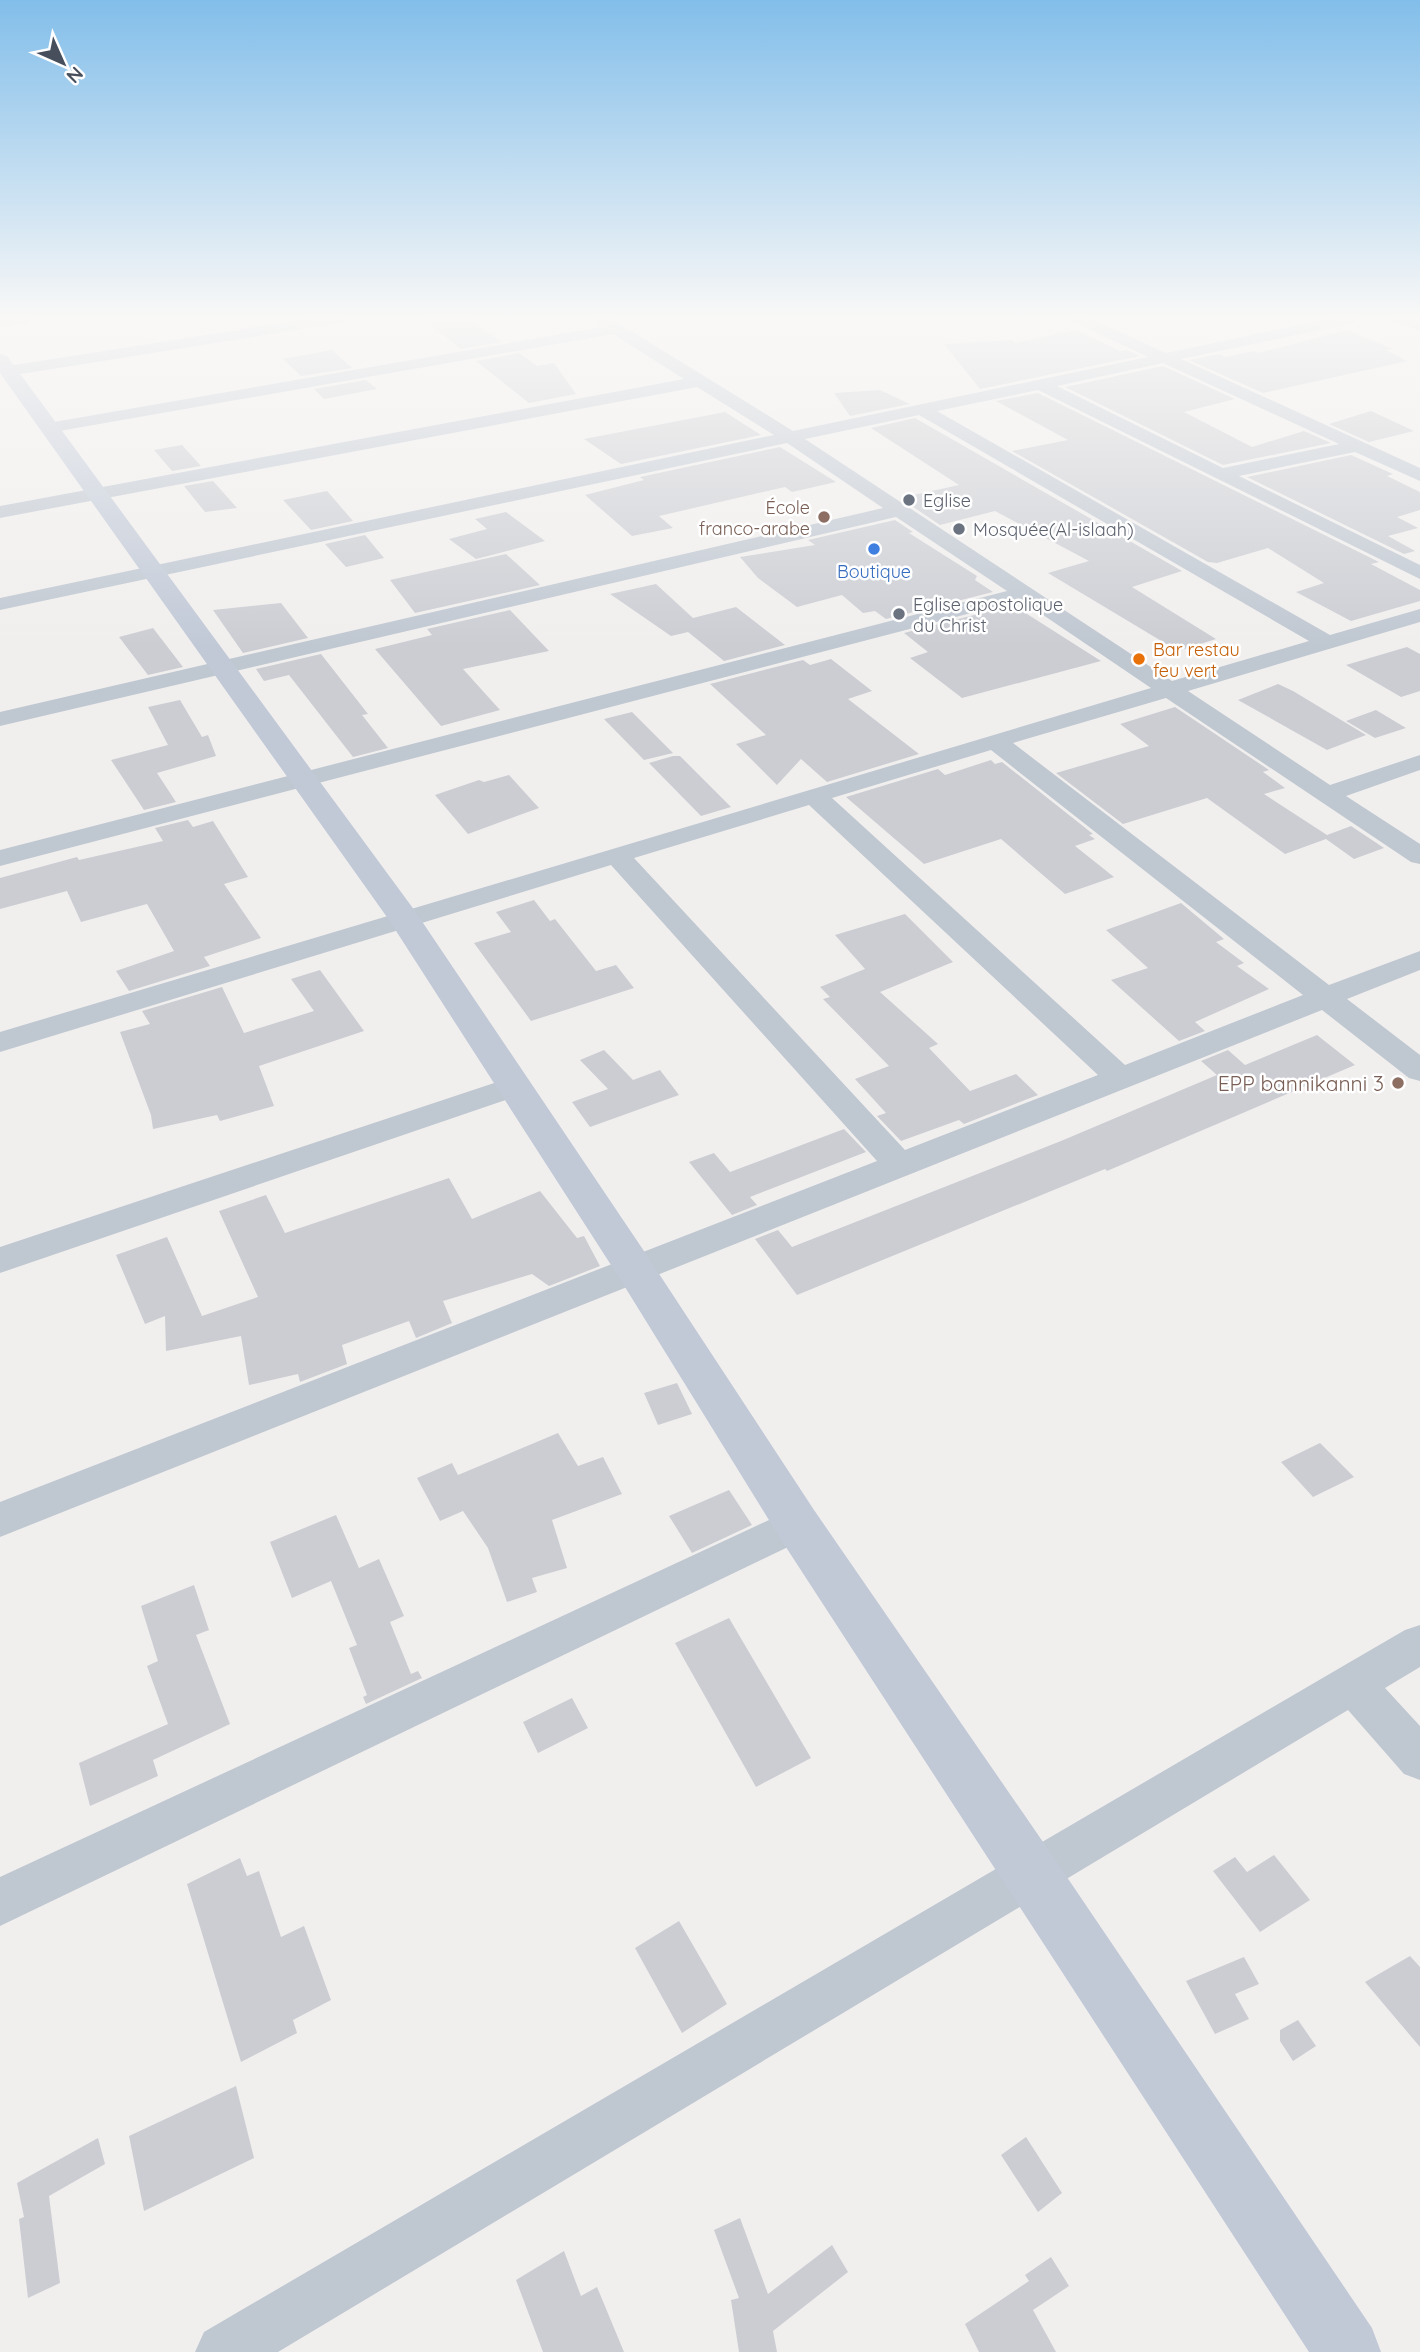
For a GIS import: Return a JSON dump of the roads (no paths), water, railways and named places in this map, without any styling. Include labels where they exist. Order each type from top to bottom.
[{"type":"street","points":[[48,428],[404,918],[634,1268],[797,1524],[1348,2352]]},
{"type":"street","points":[[0,512],[450,428]]},
{"type":"street","points":[[775,428],[1420,856]]},
{"type":"street","points":[[0,604],[827,428]]},
{"type":"street","points":[[953,428],[1328,643]]},
{"type":"street","points":[[1128,428],[1420,573]]},
{"type":"street","points":[[1318,428],[1420,475]]},
{"type":"street","points":[[1220,474],[1358,446]]},
{"type":"street","points":[[0,719],[900,510]]},
{"type":"street","points":[[0,858],[1023,593]]},
{"type":"street","points":[[0,1042],[404,918],[1420,615]]},
{"type":"street","points":[[996,742],[1420,1071]]},
{"type":"street","points":[[1327,794],[1420,762]]},
{"type":"street","points":[[814,795],[1120,1078]]},
{"type":"street","points":[[615,855],[898,1164]]},
{"type":"street","points":[[0,1520],[1420,960]]},
{"type":"street","points":[[0,1260],[514,1086]]},
{"type":"street","points":[[0,1902],[797,1524]]},
{"type":"street","points":[[224,2352],[1420,1644]]},
{"type":"street","points":[[1353,1683],[1420,1759]]},
{"type":"place","name":"Eglise","points":[[909,500]]},
{"type":"place","name":"École franco-arabe","points":[[824,517]]},
{"type":"place","name":"Mosquée(Al-islaah)","points":[[959,529]]},
{"type":"place","name":"Boutique","points":[[874,549]]},
{"type":"place","name":"Eglise apostolique du Christ","points":[[899,614]]},
{"type":"place","name":"Bar restau feu vert","points":[[1139,659]]},
{"type":"place","name":"EPP bannikanni 3","points":[[1398,1083]]}]
